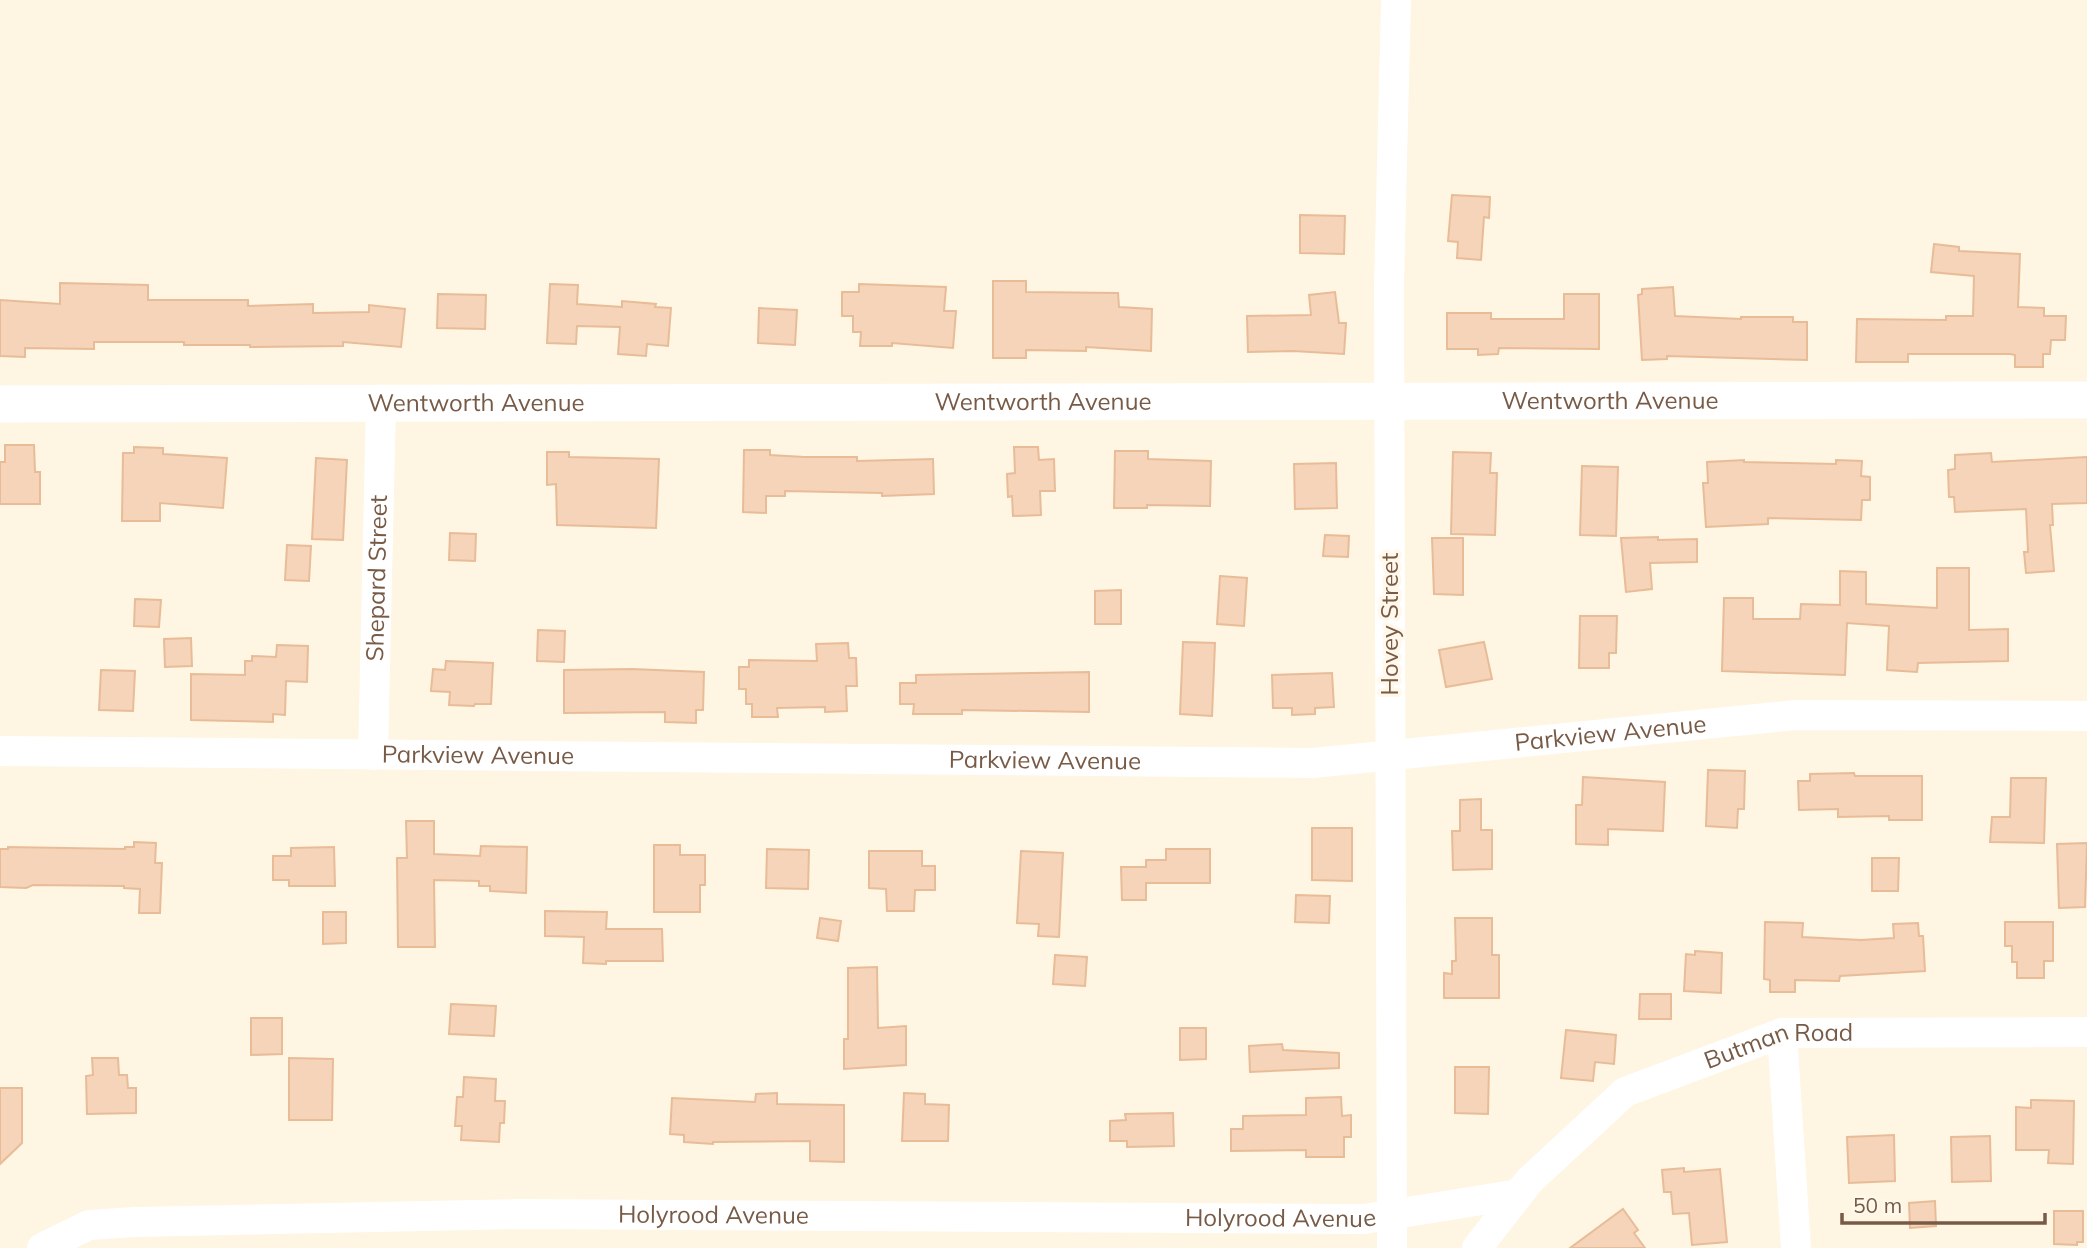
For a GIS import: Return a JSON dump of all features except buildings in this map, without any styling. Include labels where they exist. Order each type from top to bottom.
[{"type":"street","name":"Hovey Street","points":[[1392,1248],[1390,272],[1396,0]]},
{"type":"street","name":"Wentworth Avenue","points":[[0,404],[2087,400]]},
{"type":"street","name":"Shepard Street","points":[[373,755],[381,403]]},
{"type":"street","name":"Parkview Avenue","points":[[0,751],[1299,762],[1797,715],[2087,716]]},
{"type":"street","name":"Butman Road","points":[[1477,1248],[1529,1181],[1625,1092],[1782,1033],[2087,1032]]},
{"type":"street","points":[[1782,1033],[1796,1248]]},
{"type":"street","points":[[1392,1213],[1519,1194]]},
{"type":"street","name":"Holyrood Avenue","points":[[42,1248],[89,1224],[135,1222],[519,1214],[1364,1219],[1392,1213]]}]
